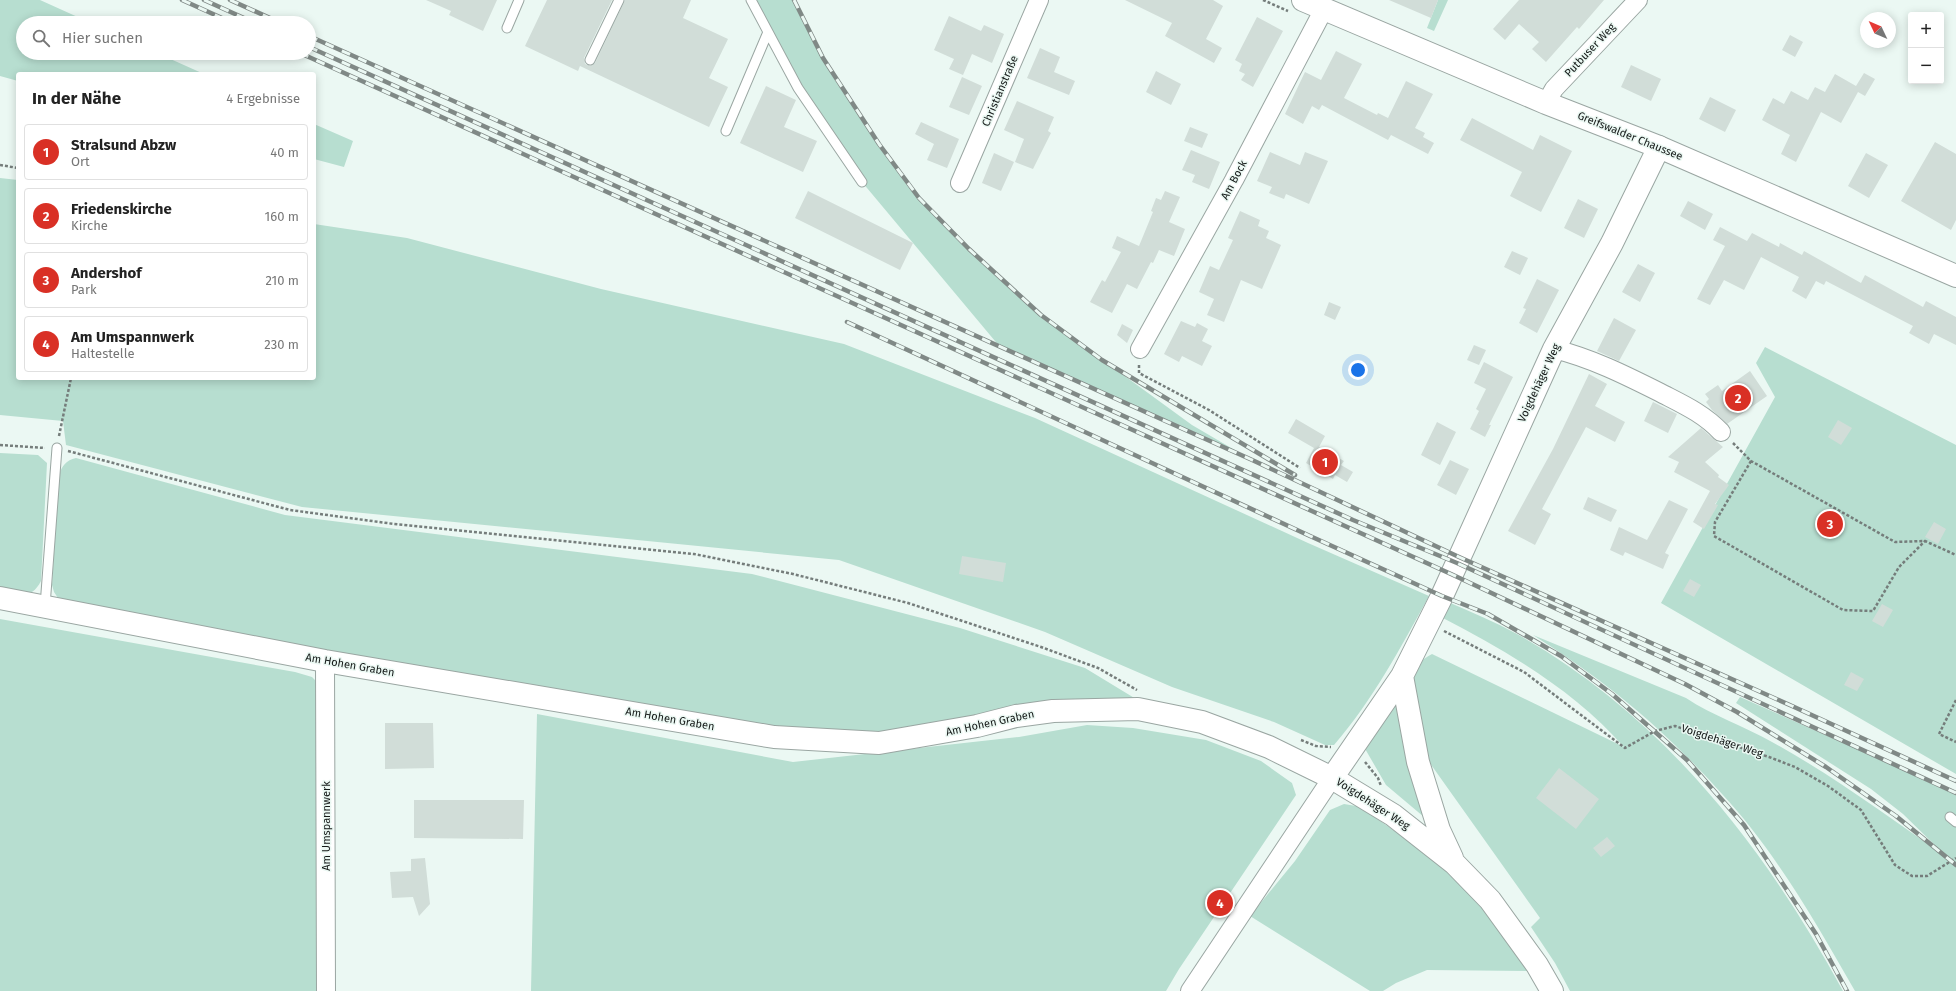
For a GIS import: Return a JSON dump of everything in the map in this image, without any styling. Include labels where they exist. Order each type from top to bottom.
[{"type":"street","name":"Christianstraße","points":[[960,183],[1039,0]]},
{"type":"street","name":"Greifswalder Chaussee","points":[[1303,0],[1546,103],[1659,147],[1956,276]]},
{"type":"street","name":"Putbuser Weg","points":[[1546,103],[1554,89],[1638,0]]},
{"type":"street","name":"Am Bock","points":[[1140,349],[1234,180],[1324,9]]},
{"type":"street","name":"Voigdehäger Weg","points":[[1552,991],[1537,965],[1504,918],[1490,900],[1454,863],[1393,815],[1332,778],[1402,676],[1428,623],[1554,349],[1612,244],[1659,147]]},
{"type":"street","points":[[1554,349],[1576,354],[1629,377],[1697,412],[1710,420],[1721,432]]},
{"type":"street","name":"Am Hohen Graben","points":[[0,598],[325,662],[774,737],[879,743],[957,730],[1016,716],[1053,711],[1138,709],[1202,722],[1269,747],[1332,778]]},
{"type":"street","name":"Am Umspannwerk","points":[[325,662],[326,991]]},
{"type":"street","name":"Voigdehäger Weg","points":[[1402,676],[1418,762],[1439,830],[1454,863]]},
{"type":"street","points":[[1190,991],[1332,778]]},
{"type":"lane","points":[[507,28],[519,0]]},
{"type":"lane","points":[[590,60],[619,0]]},
{"type":"lane","points":[[751,0],[798,88],[862,182]]},
{"type":"lane","points":[[726,131],[768,32]]},
{"type":"lane","points":[[45,606],[57,448]]},
{"type":"path","points":[[0,165],[16,168]]},
{"type":"path","points":[[1140,349],[1139,373],[1209,410],[1300,468]]},
{"type":"path","points":[[57,448],[71,380]]},
{"type":"path","points":[[1721,432],[1751,460],[1895,542],[1924,541],[1956,555]]},
{"type":"path","points":[[0,445],[57,448],[290,510],[394,524],[694,554],[793,574],[908,603],[1041,647],[1098,668],[1139,692]]},
{"type":"path","points":[[1751,460],[1714,522],[1714,536],[1843,610],[1873,611],[1899,567],[1924,541]]},
{"type":"path","name":"Voigdehäger Weg","points":[[1428,623],[1524,672],[1625,748],[1655,731],[1675,726],[1795,767],[1828,786],[1861,810],[1895,865],[1912,876],[1927,876],[1956,858]]},
{"type":"path","points":[[1956,700],[1939,734],[1956,742]]},
{"type":"path","points":[[1296,738],[1316,746],[1344,746],[1351,750]]},
{"type":"green space","points":[[0,0],[40,0],[75,16],[16,16],[16,60],[173,60],[200,72],[16,72],[16,80],[0,76]]},
{"type":"green space","points":[[751,0],[794,0],[823,58],[879,144],[919,198],[950,231],[1041,315],[1192,425],[1250,459],[1000,347],[862,182],[798,88]]},
{"type":"green space","points":[[1438,0],[1448,0],[1434,31],[1427,28]]},
{"type":"green space","points":[[316,125],[353,141],[344,167],[316,160]]},
{"type":"green space","points":[[0,178],[16,180],[16,380],[316,380],[316,224],[407,238],[601,289],[844,344],[1035,418],[1308,543],[1429,596],[1374,692],[1334,745],[1325,745],[1274,722],[1172,687],[1045,632],[839,560],[302,507],[66,445],[63,421],[0,415]]},
{"type":"green space","points":[[1765,347],[1956,445],[1956,774],[1661,603],[1775,397],[1756,363]]},
{"type":"green space","points":[[0,453],[38,455],[47,463],[41,581],[33,591],[24,594],[0,590]]},
{"type":"green space","points":[[76,458],[285,515],[752,574],[960,628],[1085,668],[1136,699],[924,728],[864,734],[801,731],[322,650],[60,601],[54,592],[52,585],[59,475],[65,464]]},
{"type":"green space","points":[[1448,602],[1492,621],[1517,634],[1570,667],[1618,704],[1663,745],[1705,789],[1744,836],[1812,937],[1843,991],[1570,991],[1555,963],[1531,927],[1540,918],[1427,759],[1411,677],[1414,669],[1419,663],[1432,654],[1624,747],[1605,727],[1562,690],[1515,658],[1441,617]]},
{"type":"green space","points":[[0,619],[295,672],[312,677],[318,683],[324,991],[0,991]]},
{"type":"green space","points":[[1533,635],[1686,698],[1707,710],[1761,736],[1840,783],[1948,858],[1903,814],[1871,789],[1736,703],[1740,697],[1956,793],[1956,991],[1855,991],[1819,928],[1780,867],[1748,824],[1726,798],[1678,748],[1633,707],[1585,670]]},
{"type":"green space","points":[[1394,701],[1400,701],[1424,817],[1386,785],[1364,747]]},
{"type":"green space","points":[[537,714],[793,762],[1019,737],[1087,725],[1133,728],[1206,740],[1261,761],[1292,783],[1296,795],[1179,969],[1166,991],[531,991]]},
{"type":"green space","points":[[1344,804],[1356,806],[1366,811],[1436,860],[1499,924],[1530,971],[1427,970],[1396,983],[1383,991],[1370,991],[1250,916],[1295,861],[1330,810]]},
{"type":"building","points":[[426,0],[497,0],[483,31],[449,15],[451,11]]},
{"type":"building","points":[[547,0],[612,0],[584,58],[585,64],[590,66],[595,63],[625,0],[691,0],[683,18],[728,39],[709,78],[728,87],[709,127],[580,66],[578,71],[525,46]]},
{"type":"building","points":[[1125,0],[1213,0],[1223,6],[1206,39],[1222,48],[1214,63],[1165,36],[1172,23]]},
{"type":"building","points":[[1389,0],[1438,0],[1431,18]]},
{"type":"building","points":[[1519,0],[1604,0],[1579,29],[1577,27],[1546,62],[1532,49],[1539,42],[1519,24],[1505,40],[1493,29]]},
{"type":"building","points":[[949,16],[981,31],[984,25],[1004,34],[992,63],[972,54],[963,75],[949,69],[954,59],[934,50]]},
{"type":"building","points":[[1257,17],[1283,31],[1253,87],[1241,80],[1245,74],[1239,71],[1242,64],[1235,60]]},
{"type":"building","points":[[1790,35],[1803,42],[1795,57],[1782,50]]},
{"type":"building","points":[[1040,48],[1060,57],[1054,72],[1075,81],[1069,95],[1027,78]]},
{"type":"building","points":[[1336,51],[1362,64],[1344,98],[1377,115],[1378,113],[1388,118],[1406,81],[1433,94],[1415,128],[1425,133],[1423,137],[1434,143],[1428,154],[1391,135],[1388,140],[1322,105],[1319,110],[1312,106],[1303,124],[1285,114],[1305,72],[1321,80]]},
{"type":"building","points":[[1631,65],[1661,79],[1651,101],[1621,87]]},
{"type":"building","points":[[1156,71],[1181,84],[1171,105],[1146,92]]},
{"type":"building","points":[[1864,73],[1875,79],[1865,96],[1858,92],[1841,123],[1821,112],[1796,162],[1781,154],[1790,135],[1762,120],[1773,98],[1784,104],[1791,91],[1808,100],[1815,87],[1825,92],[1835,74],[1856,86]]},
{"type":"building","points":[[962,77],[982,86],[969,115],[949,107]]},
{"type":"building","points":[[766,86],[796,100],[784,127],[817,141],[803,172],[740,143]]},
{"type":"building","points":[[1710,97],[1736,110],[1725,132],[1699,119]]},
{"type":"building","points":[[1017,101],[1054,117],[1048,131],[1051,133],[1033,169],[1015,162],[1024,139],[1004,130]]},
{"type":"building","points":[[1472,118],[1533,150],[1540,135],[1572,151],[1541,212],[1510,196],[1522,172],[1460,140]]},
{"type":"building","points":[[921,122],[959,139],[947,168],[927,160],[934,144],[915,134]]},
{"type":"building","points":[[1190,127],[1208,134],[1202,148],[1184,141]]},
{"type":"building","points":[[1935,142],[1956,154],[1956,220],[1951,230],[1901,201]]},
{"type":"building","points":[[1191,150],[1220,162],[1209,189],[1192,182],[1195,175],[1182,170]]},
{"type":"building","points":[[1270,152],[1300,165],[1305,152],[1328,161],[1309,204],[1286,194],[1284,199],[1269,193],[1272,187],[1257,181]]},
{"type":"building","points":[[994,153],[1014,162],[1001,191],[982,183]]},
{"type":"building","points":[[1866,153],[1888,165],[1869,198],[1848,186]]},
{"type":"building","points":[[808,191],[913,243],[900,270],[795,218]]},
{"type":"building","points":[[1165,191],[1180,197],[1169,222],[1185,229],[1174,256],[1159,250],[1137,289],[1127,284],[1112,313],[1090,302],[1102,280],[1105,282],[1121,252],[1112,248],[1117,236],[1139,246],[1153,212],[1151,211],[1156,198],[1161,200]]},
{"type":"building","points":[[1578,199],[1598,209],[1584,238],[1564,228]]},
{"type":"building","points":[[1688,201],[1713,214],[1705,230],[1680,216]]},
{"type":"building","points":[[1240,211],[1260,220],[1258,226],[1269,231],[1266,238],[1281,245],[1262,289],[1241,280],[1224,322],[1207,315],[1214,299],[1199,292],[1210,266],[1219,270],[1233,240],[1228,238]]},
{"type":"building","points":[[1720,227],[1747,241],[1752,233],[1779,247],[1780,243],[1802,255],[1804,251],[1861,283],[1865,275],[1923,307],[1926,301],[1956,317],[1956,345],[1934,334],[1929,344],[1909,333],[1913,326],[1826,281],[1824,285],[1816,281],[1806,299],[1792,291],[1799,277],[1761,257],[1744,290],[1724,280],[1710,305],[1697,299],[1725,246],[1713,240]]},
{"type":"building","points":[[1512,251],[1528,258],[1520,275],[1504,267]]},
{"type":"building","points":[[1638,264],[1655,273],[1640,302],[1622,292]]},
{"type":"building","points":[[1537,279],[1559,290],[1537,333],[1519,323],[1526,309],[1523,308]]},
{"type":"building","points":[[1329,302],[1341,307],[1335,320],[1324,315]]},
{"type":"building","points":[[1614,318],[1636,330],[1619,361],[1597,351]]},
{"type":"building","points":[[1181,321],[1195,327],[1197,323],[1208,329],[1202,341],[1212,346],[1202,366],[1182,356],[1179,362],[1164,354]]},
{"type":"building","points":[[1122,324],[1133,330],[1127,343],[1117,335]]},
{"type":"building","points":[[1474,345],[1486,350],[1479,365],[1467,360]]},
{"type":"building","points":[[1484,362],[1513,377],[1489,425],[1491,425],[1485,437],[1470,429],[1479,411],[1476,409],[1486,389],[1474,383]]},
{"type":"building","points":[[1750,371],[1767,396],[1727,424],[1706,402],[1709,399],[1705,394],[1718,385],[1722,391]]},
{"type":"building","points":[[1589,374],[1607,384],[1595,406],[1625,422],[1615,442],[1586,427],[1542,509],[1551,514],[1535,545],[1508,531],[1553,449]]},
{"type":"building","points":[[1653,402],[1677,414],[1668,433],[1644,421]]},
{"type":"building","points":[[1296,419],[1325,436],[1319,447],[1344,461],[1341,465],[1353,472],[1347,482],[1335,475],[1333,479],[1306,463],[1314,448],[1288,433]]},
{"type":"building","points":[[1838,420],[1852,428],[1841,445],[1828,437]]},
{"type":"building","points":[[1437,422],[1456,432],[1440,465],[1421,455]]},
{"type":"building","points":[[1701,428],[1723,447],[1705,462],[1719,475],[1718,477],[1729,485],[1715,504],[1718,505],[1704,529],[1693,522],[1710,491],[1674,472],[1679,462],[1668,457]]},
{"type":"building","points":[[1450,460],[1469,469],[1456,495],[1437,485]]},
{"type":"building","points":[[1588,497],[1617,510],[1611,522],[1583,509]]},
{"type":"building","points":[[1669,500],[1688,509],[1665,553],[1669,555],[1663,569],[1625,552],[1623,556],[1610,550],[1619,527],[1647,540]]},
{"type":"building","points":[[1934,522],[1946,529],[1938,544],[1925,537]]},
{"type":"building","points":[[962,556],[1006,563],[1003,582],[959,574]]},
{"type":"building","points":[[1690,579],[1701,585],[1694,597],[1683,591]]},
{"type":"building","points":[[1882,604],[1893,610],[1883,627],[1872,621]]},
{"type":"building","points":[[1851,672],[1864,679],[1857,691],[1844,685]]},
{"type":"building","points":[[385,723],[433,723],[434,768],[385,769]]},
{"type":"building","points":[[1559,768],[1599,799],[1576,829],[1536,798]]},
{"type":"building","points":[[414,800],[524,800],[523,839],[414,838]]},
{"type":"building","points":[[1607,837],[1615,846],[1601,857],[1593,848]]},
{"type":"building","points":[[425,858],[430,904],[419,916],[413,897],[392,898],[390,872],[411,871],[411,859]]},
{"type":"railway","points":[[182,0],[217,16]]},
{"type":"railway","points":[[204,0],[239,16]]},
{"type":"railway","points":[[230,0],[265,16]]},
{"type":"railway","points":[[794,0],[823,58],[879,144],[919,198],[969,249],[1041,315],[1102,360],[1295,475]]},
{"type":"railway","points":[[316,39],[1250,459],[1459,557],[1956,781]]},
{"type":"railway","points":[[316,50],[1353,520],[1457,563],[1956,793]]},
{"type":"railway","points":[[315,60],[1451,574],[1685,684],[1737,712],[1826,767],[1896,816],[1956,865]]},
{"type":"railway","points":[[847,322],[1310,536],[1442,596],[1488,614],[1561,656],[1612,694],[1687,760],[1744,825],[1816,934],[1847,991]]},
{"type":"place","name":"Friedenskirche","points":[[1738,398]]},
{"type":"place","name":"Stralsund Abzw","points":[[1325,462]]},
{"type":"place","name":"Andershof","points":[[1830,524]]},
{"type":"place","name":"Am Umspannwerk","points":[[1220,903]]}]
